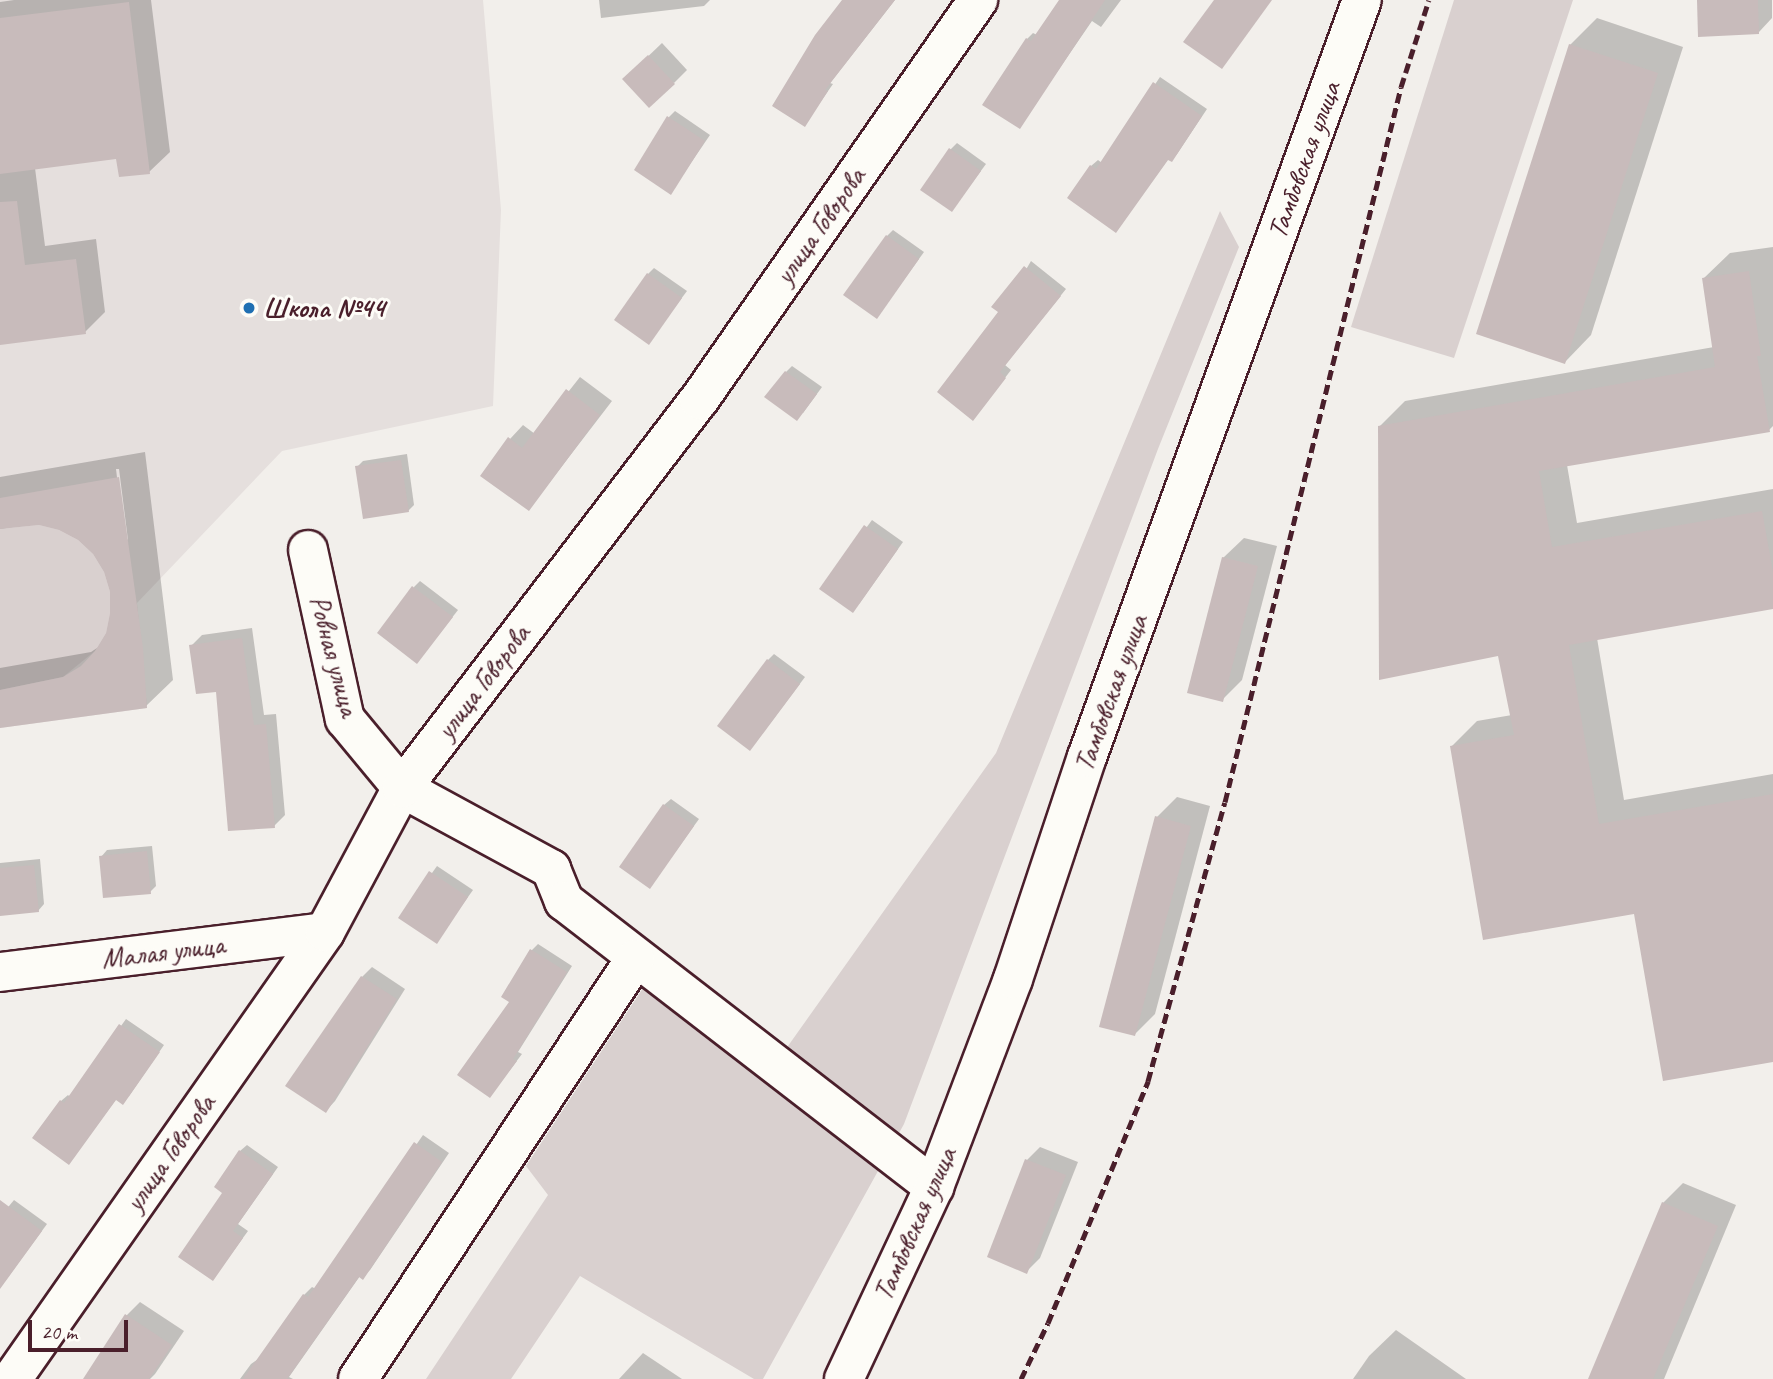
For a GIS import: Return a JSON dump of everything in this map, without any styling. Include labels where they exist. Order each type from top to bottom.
[{"type":"street","name":"улица Говорова","points":[[12,1379],[325,932],[402,788],[699,400],[978,0]]},
{"type":"street","name":"Тамбовская улица","points":[[844,1379],[934,1187],[1013,979],[1087,757],[1362,0]]},
{"type":"street","name":"Ровная улица","points":[[308,550],[345,719],[402,788]]},
{"type":"street","points":[[402,788],[551,869],[564,901],[635,959],[934,1187]]},
{"type":"street","name":"Малая улица","points":[[0,972],[325,932]]},
{"type":"street","points":[[358,1379],[635,959]]},
{"type":"shaded area","name":"Школа №44","points":[[0,0],[483,0],[501,210],[493,406],[282,451],[137,603],[147,708],[0,728]]},
{"type":"shaded area","points":[[1454,0],[1573,0],[1454,358],[1351,327]]},
{"type":"shaded area","points":[[1220,211],[1239,247],[1158,449],[904,1124],[763,1379],[754,1379],[580,1276],[511,1379],[426,1379],[548,1195],[526,1166],[645,985],[766,1077],[996,753]]},
{"type":"shaded area","points":[[39,525],[59,530],[78,540],[93,554],[104,572],[110,592],[106,633],[95,651],[63,677],[0,690],[0,529]]},
{"type":"building","points":[[842,0],[895,0],[825,90],[828,91],[805,127],[772,106],[815,35]]},
{"type":"building","points":[[1059,0],[1105,0],[1020,129],[982,105],[1026,38],[1031,41]]},
{"type":"building","points":[[1214,0],[1272,0],[1222,69],[1183,42]]},
{"type":"building","points":[[1697,0],[1758,0],[1759,34],[1698,37]]},
{"type":"building","points":[[129,2],[150,174],[119,177],[116,159],[0,174],[0,18]]},
{"type":"building","points":[[1569,44],[1658,73],[1565,364],[1476,334]]},
{"type":"building","points":[[648,55],[675,84],[649,108],[622,79]]},
{"type":"building","points":[[1153,82],[1202,116],[1172,162],[1168,160],[1116,233],[1067,198],[1090,165],[1096,169]]},
{"type":"building","points":[[667,116],[705,141],[671,195],[634,170]]},
{"type":"building","points":[[949,148],[981,171],[952,212],[920,190]]},
{"type":"building","points":[[17,201],[25,265],[76,259],[86,334],[0,345],[0,202]]},
{"type":"building","points":[[886,235],[919,259],[877,319],[843,295]]},
{"type":"building","points":[[1024,266],[1061,296],[1000,372],[1006,378],[973,421],[937,392],[998,312],[991,307]]},
{"type":"building","points":[[1749,271],[1761,356],[1757,356],[1770,432],[1539,471],[1552,547],[1762,511],[1773,572],[1773,609],[1569,645],[1599,824],[1773,794],[1773,1062],[1663,1081],[1634,914],[1483,940],[1450,746],[1514,735],[1498,656],[1379,680],[1378,426],[1715,367],[1702,278]]},
{"type":"building","points":[[647,273],[682,298],[649,345],[614,320]]},
{"type":"building","points":[[785,371],[817,394],[797,421],[764,397]]},
{"type":"building","points":[[566,389],[600,415],[529,511],[480,476],[508,437],[522,448]]},
{"type":"building","points":[[401,460],[409,512],[363,519],[355,466]]},
{"type":"building","points":[[119,477],[143,648],[147,708],[0,728],[0,690],[63,677],[81,666],[95,651],[106,633],[110,592],[104,572],[93,554],[78,540],[59,530],[39,525],[0,529],[0,498]]},
{"type":"building","points":[[864,525],[898,549],[853,613],[819,589]]},
{"type":"building","points":[[1222,557],[1258,566],[1223,702],[1187,693]]},
{"type":"building","points":[[412,586],[453,617],[417,664],[377,633]]},
{"type":"building","points":[[242,638],[254,725],[266,724],[275,828],[228,831],[216,692],[196,694],[189,645]]},
{"type":"building","points":[[767,659],[800,684],[750,751],[717,726]]},
{"type":"building","points":[[663,804],[694,826],[650,889],[619,867]]},
{"type":"building","points":[[1155,816],[1191,826],[1135,1036],[1099,1027]]},
{"type":"building","points":[[147,851],[151,894],[103,898],[99,856]]},
{"type":"building","points":[[34,865],[39,912],[0,916],[0,868]]},
{"type":"building","points":[[429,871],[468,897],[437,944],[398,918]]},
{"type":"building","points":[[530,949],[567,972],[513,1059],[517,1061],[490,1098],[457,1075],[509,1002],[501,997]]},
{"type":"building","points":[[361,976],[397,999],[326,1113],[285,1086]]},
{"type":"building","points":[[119,1024],[160,1052],[123,1105],[116,1100],[69,1165],[32,1138],[60,1100],[64,1103]]},
{"type":"building","points":[[414,1142],[442,1162],[363,1280],[359,1277],[287,1379],[243,1379],[303,1294],[308,1297]]},
{"type":"building","points":[[239,1150],[273,1174],[233,1231],[243,1238],[213,1281],[178,1257],[222,1193],[214,1187]]},
{"type":"building","points":[[1025,1159],[1066,1175],[1027,1274],[987,1257]]},
{"type":"building","points":[[0,1200],[42,1231],[0,1289]]},
{"type":"building","points":[[1662,1202],[1718,1226],[1653,1379],[1588,1379]]},
{"type":"building","points":[[125,1314],[172,1345],[149,1379],[83,1379]]},
{"type":"railway","points":[[1021,1379],[1048,1323],[1148,1081],[1225,802],[1401,87],[1429,0]]},
{"type":"place","name":"Школа №44","points":[[249,308]]}]
